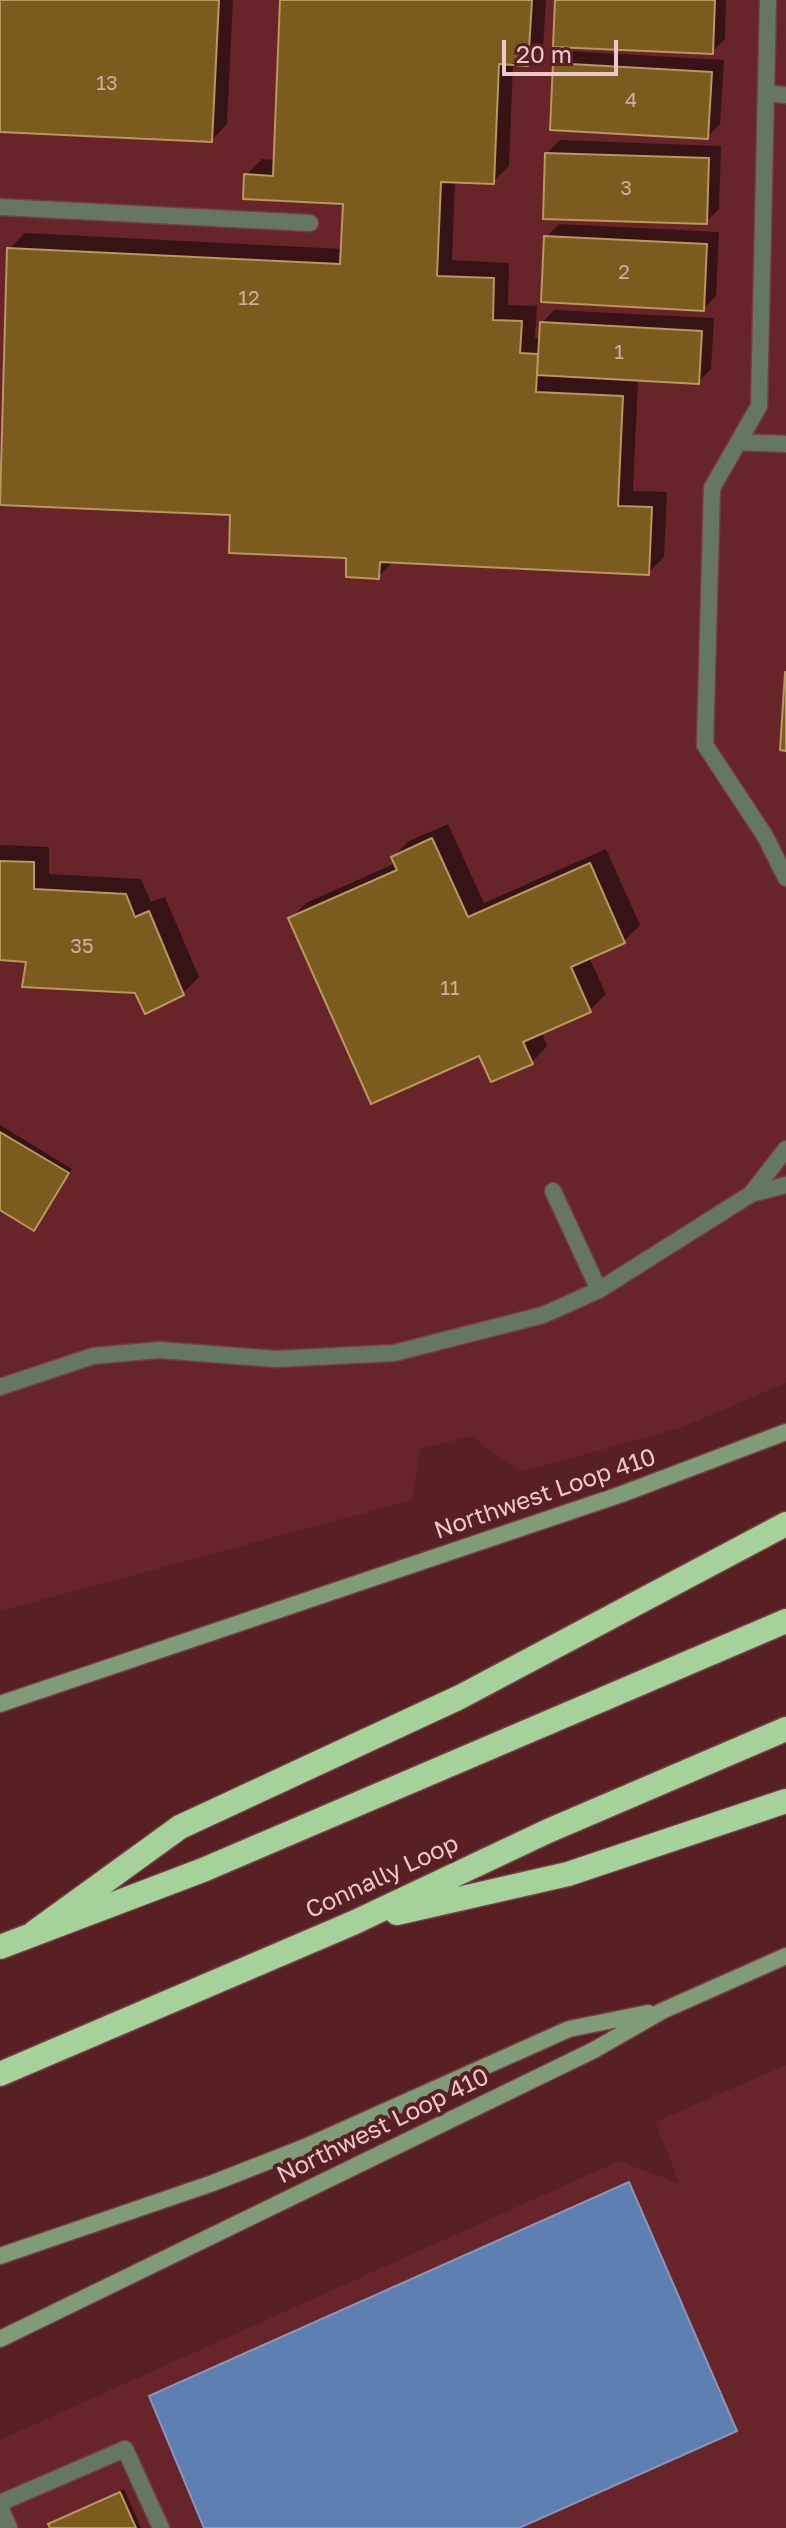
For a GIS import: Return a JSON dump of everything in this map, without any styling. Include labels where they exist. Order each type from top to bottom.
[{"type":"highway","points":[[35,1932],[180,1827],[460,1697],[786,1524]]},
{"type":"highway","points":[[0,1947],[203,1870],[786,1621]]},
{"type":"highway","name":"Connally Loop","points":[[0,2074],[353,1923],[548,1831],[786,1729]]},
{"type":"highway","points":[[353,1923],[568,1874],[786,1801]]},
{"type":"main road","name":"Northwest Loop 410","points":[[0,1704],[622,1494],[786,1432]]},
{"type":"main road","name":"Northwest Loop 410","points":[[0,2339],[594,2050],[662,2011],[786,1956]]},
{"type":"main road","points":[[0,2256],[292,2152],[569,2029],[662,2011]]},
{"type":"lane","points":[[768,0],[759,406],[712,488],[705,745],[765,836],[786,878]]},
{"type":"lane","points":[[766,93],[786,95]]},
{"type":"lane","points":[[0,207],[310,223]]},
{"type":"lane","points":[[739,442],[786,444]]},
{"type":"lane","points":[[751,1194],[786,1149]]},
{"type":"lane","points":[[0,1387],[93,1356],[159,1350],[276,1359],[394,1353],[543,1315],[599,1290],[751,1194],[786,1185]]},
{"type":"lane","points":[[553,1191],[599,1290]]},
{"type":"lane","points":[[9,2528],[0,2505],[125,2449],[161,2528]]},
{"type":"shaded area","points":[[0,0],[786,0],[786,1383],[683,1427],[520,1472],[471,1436],[420,1449],[412,1500],[0,1611]]},
{"type":"shaded area","points":[[786,2065],[786,2528],[0,2528],[0,2440],[619,2161],[680,2184],[655,2122]]},
{"type":"water","points":[[629,2182],[737,2431],[519,2528],[204,2528],[149,2396]]},
{"type":"building","points":[[0,0],[219,0],[212,142],[0,132]]},
{"type":"building","points":[[280,0],[532,0],[528,66],[499,64],[494,184],[441,182],[437,276],[494,278],[493,320],[522,321],[520,353],[538,354],[536,392],[623,396],[618,506],[652,507],[649,575],[380,562],[379,579],[346,577],[346,558],[229,553],[230,515],[0,505],[7,248],[340,264],[343,204],[243,199],[244,174],[273,176]]},
{"type":"building","points":[[555,0],[715,0],[713,54],[553,47]]},
{"type":"building","points":[[553,63],[712,72],[708,139],[550,130]]},
{"type":"building","points":[[545,153],[709,158],[707,224],[543,219]]},
{"type":"building","points":[[544,236],[707,244],[704,311],[541,302]]},
{"type":"building","points":[[540,322],[702,331],[699,384],[537,375]]},
{"type":"building","points":[[786,672],[786,751],[780,750]]},
{"type":"building","points":[[432,838],[468,917],[590,863],[625,943],[571,967],[591,1012],[523,1042],[533,1064],[491,1082],[479,1056],[371,1104],[288,918],[397,870],[391,857]]},
{"type":"building","points":[[0,861],[34,862],[34,889],[126,894],[135,917],[149,911],[184,995],[145,1014],[135,993],[22,987],[26,962],[0,960]]},
{"type":"building","points":[[0,1132],[69,1173],[34,1231],[0,1210]]},
{"type":"building","points":[[120,2492],[136,2528],[50,2528],[48,2524]]}]
